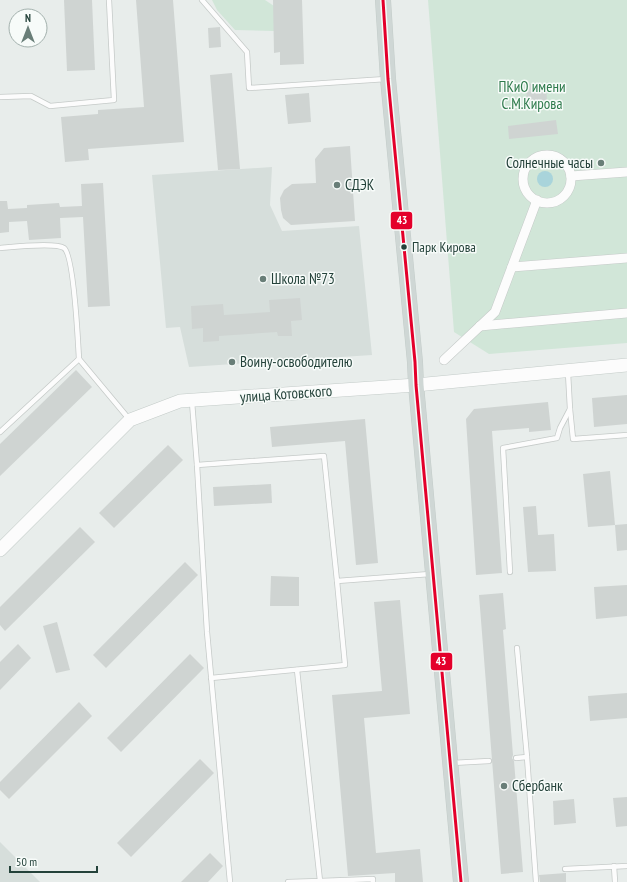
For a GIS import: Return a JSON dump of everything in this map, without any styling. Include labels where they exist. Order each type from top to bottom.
[{"type":"main road","points":[[383,0],[388,79],[416,362],[416,385],[461,882]]},
{"type":"street","points":[[544,154],[559,157],[569,168],[571,176],[571,184],[568,191],[557,201],[549,203],[537,200],[528,193],[524,186],[524,169],[529,162],[544,154]]},
{"type":"street","points":[[571,176],[627,172]]},
{"type":"street","points":[[444,360],[495,312],[537,200]]},
{"type":"street","points":[[512,267],[627,258]]},
{"type":"street","points":[[480,326],[627,313]]},
{"type":"street","name":"улица Котовского","points":[[0,550],[130,420],[180,401],[416,385],[627,365]]},
{"type":"lane","points":[[0,97],[31,96],[50,106],[114,100],[109,0]]},
{"type":"lane","points":[[202,0],[247,52],[249,88],[388,79]]},
{"type":"lane","points":[[0,248],[54,245],[64,248],[68,253],[73,274],[80,359],[130,420]]},
{"type":"lane","points":[[0,432],[80,359]]},
{"type":"lane","points":[[568,371],[573,439],[627,435]]},
{"type":"lane","points":[[192,400],[207,632],[230,882]]},
{"type":"lane","points":[[510,572],[503,448],[557,438],[560,428],[570,409]]},
{"type":"lane","points":[[197,465],[324,456],[345,665],[211,678]]},
{"type":"lane","points":[[337,581],[434,573]]},
{"type":"lane","points":[[517,648],[536,882]]},
{"type":"lane","points":[[297,670],[320,881]]},
{"type":"lane","points":[[516,758],[527,757]]},
{"type":"lane","points":[[450,764],[490,761]]},
{"type":"lane","points":[[614,866],[616,882]]},
{"type":"lane","points":[[565,869],[627,866]]},
{"type":"lane","points":[[288,882],[373,880],[373,882]]},
{"type":"shaded area","name":"Школа №73","points":[[272,167],[270,205],[282,231],[359,226],[372,355],[189,367],[180,327],[166,328],[152,175]]},
{"type":"shaded area","points":[[0,842],[40,882],[0,882]]},
{"type":"green space","points":[[212,0],[265,0],[274,6],[274,31],[235,30],[217,10]]},
{"type":"green space","name":"ПКиО имени С.М.Кирова","points":[[428,0],[627,0],[627,343],[489,354],[454,332]]},
{"type":"water","points":[[545,171],[552,176],[553,179],[548,186],[545,187],[538,182],[537,179],[542,172]]},
{"type":"building","points":[[64,0],[92,0],[95,70],[67,71]]},
{"type":"building","points":[[136,0],[173,0],[184,142],[88,149],[89,160],[65,162],[61,117],[98,114],[98,110],[144,107]]},
{"type":"building","points":[[273,0],[302,0],[304,64],[280,65],[280,52],[274,53]]},
{"type":"building","points":[[220,27],[221,47],[209,48],[208,28]]},
{"type":"building","points":[[232,73],[240,169],[218,170],[210,75]]},
{"type":"building","points":[[546,83],[547,102],[527,103],[526,84]]},
{"type":"building","points":[[309,93],[311,122],[288,124],[285,95]]},
{"type":"building","points":[[556,120],[558,134],[509,139],[508,126]]},
{"type":"building","points":[[350,146],[355,221],[291,225],[283,218],[281,210],[280,198],[284,190],[292,184],[316,183],[315,159],[324,148]]},
{"type":"building","points":[[103,183],[110,306],[88,307],[83,217],[60,218],[61,238],[29,240],[27,221],[9,222],[9,232],[0,233],[0,201],[7,201],[8,209],[27,208],[27,205],[59,203],[60,207],[82,206],[81,184]]},
{"type":"building","name":"Школа №73","points":[[300,298],[302,320],[291,321],[292,336],[278,336],[277,332],[219,336],[219,341],[203,342],[203,328],[192,329],[191,306],[223,304],[224,315],[270,312],[269,300]]},
{"type":"building","points":[[76,370],[92,387],[0,476],[0,444]]},
{"type":"building","points":[[627,395],[627,424],[594,427],[592,398]]},
{"type":"building","points":[[548,402],[551,430],[529,432],[529,428],[492,431],[502,573],[476,575],[466,419],[474,409]]},
{"type":"building","points":[[365,419],[378,563],[356,565],[345,441],[272,447],[270,427]]},
{"type":"building","points":[[168,445],[183,460],[114,528],[99,513]]},
{"type":"building","points":[[610,471],[615,525],[588,527],[583,474]]},
{"type":"building","points":[[271,484],[272,503],[214,506],[213,487]]},
{"type":"building","points":[[536,506],[538,535],[554,534],[556,571],[528,572],[523,507]]},
{"type":"building","points":[[627,524],[627,550],[617,551],[615,525]]},
{"type":"building","points":[[80,527],[95,542],[5,631],[0,625],[0,607]]},
{"type":"building","points":[[185,562],[198,575],[106,668],[93,655]]},
{"type":"building","points":[[271,576],[299,577],[299,606],[270,606]]},
{"type":"building","points":[[627,585],[627,616],[596,619],[594,587]]},
{"type":"building","points":[[503,593],[506,629],[503,630],[513,755],[512,758],[514,761],[523,872],[501,874],[479,595]]},
{"type":"building","points":[[400,600],[410,714],[364,718],[376,853],[420,849],[423,882],[395,882],[395,873],[348,876],[332,695],[382,691],[374,602]]},
{"type":"building","points":[[57,622],[70,670],[56,673],[43,626]]},
{"type":"building","points":[[18,644],[31,658],[0,690],[0,662]]},
{"type":"building","points":[[190,654],[204,668],[121,752],[107,738]]},
{"type":"building","points":[[627,693],[627,718],[590,721],[588,696]]},
{"type":"building","points":[[79,702],[92,716],[9,799],[0,790],[0,782]]},
{"type":"building","points":[[200,759],[214,773],[131,857],[117,843]]},
{"type":"building","points":[[627,797],[627,826],[616,827],[613,798]]},
{"type":"building","points":[[574,799],[576,823],[554,825],[553,801]]},
{"type":"building","points":[[210,853],[223,866],[208,882],[181,882]]},
{"type":"building","points":[[566,873],[566,882],[540,882],[539,875]]},
{"type":"transit line","name":"43","points":[[383,0],[388,79],[415,362],[461,882]]},
{"type":"place","name":"Солнечные часы","points":[[601,163]]},
{"type":"place","name":"СДЭК","points":[[337,185]]},
{"type":"place","name":"Парк Кирова","points":[[404,247]]},
{"type":"place","name":"Школа №73","points":[[263,279]]},
{"type":"place","name":"Воину-освободителю","points":[[232,362]]},
{"type":"place","name":"Сбербанк","points":[[504,786]]}]
